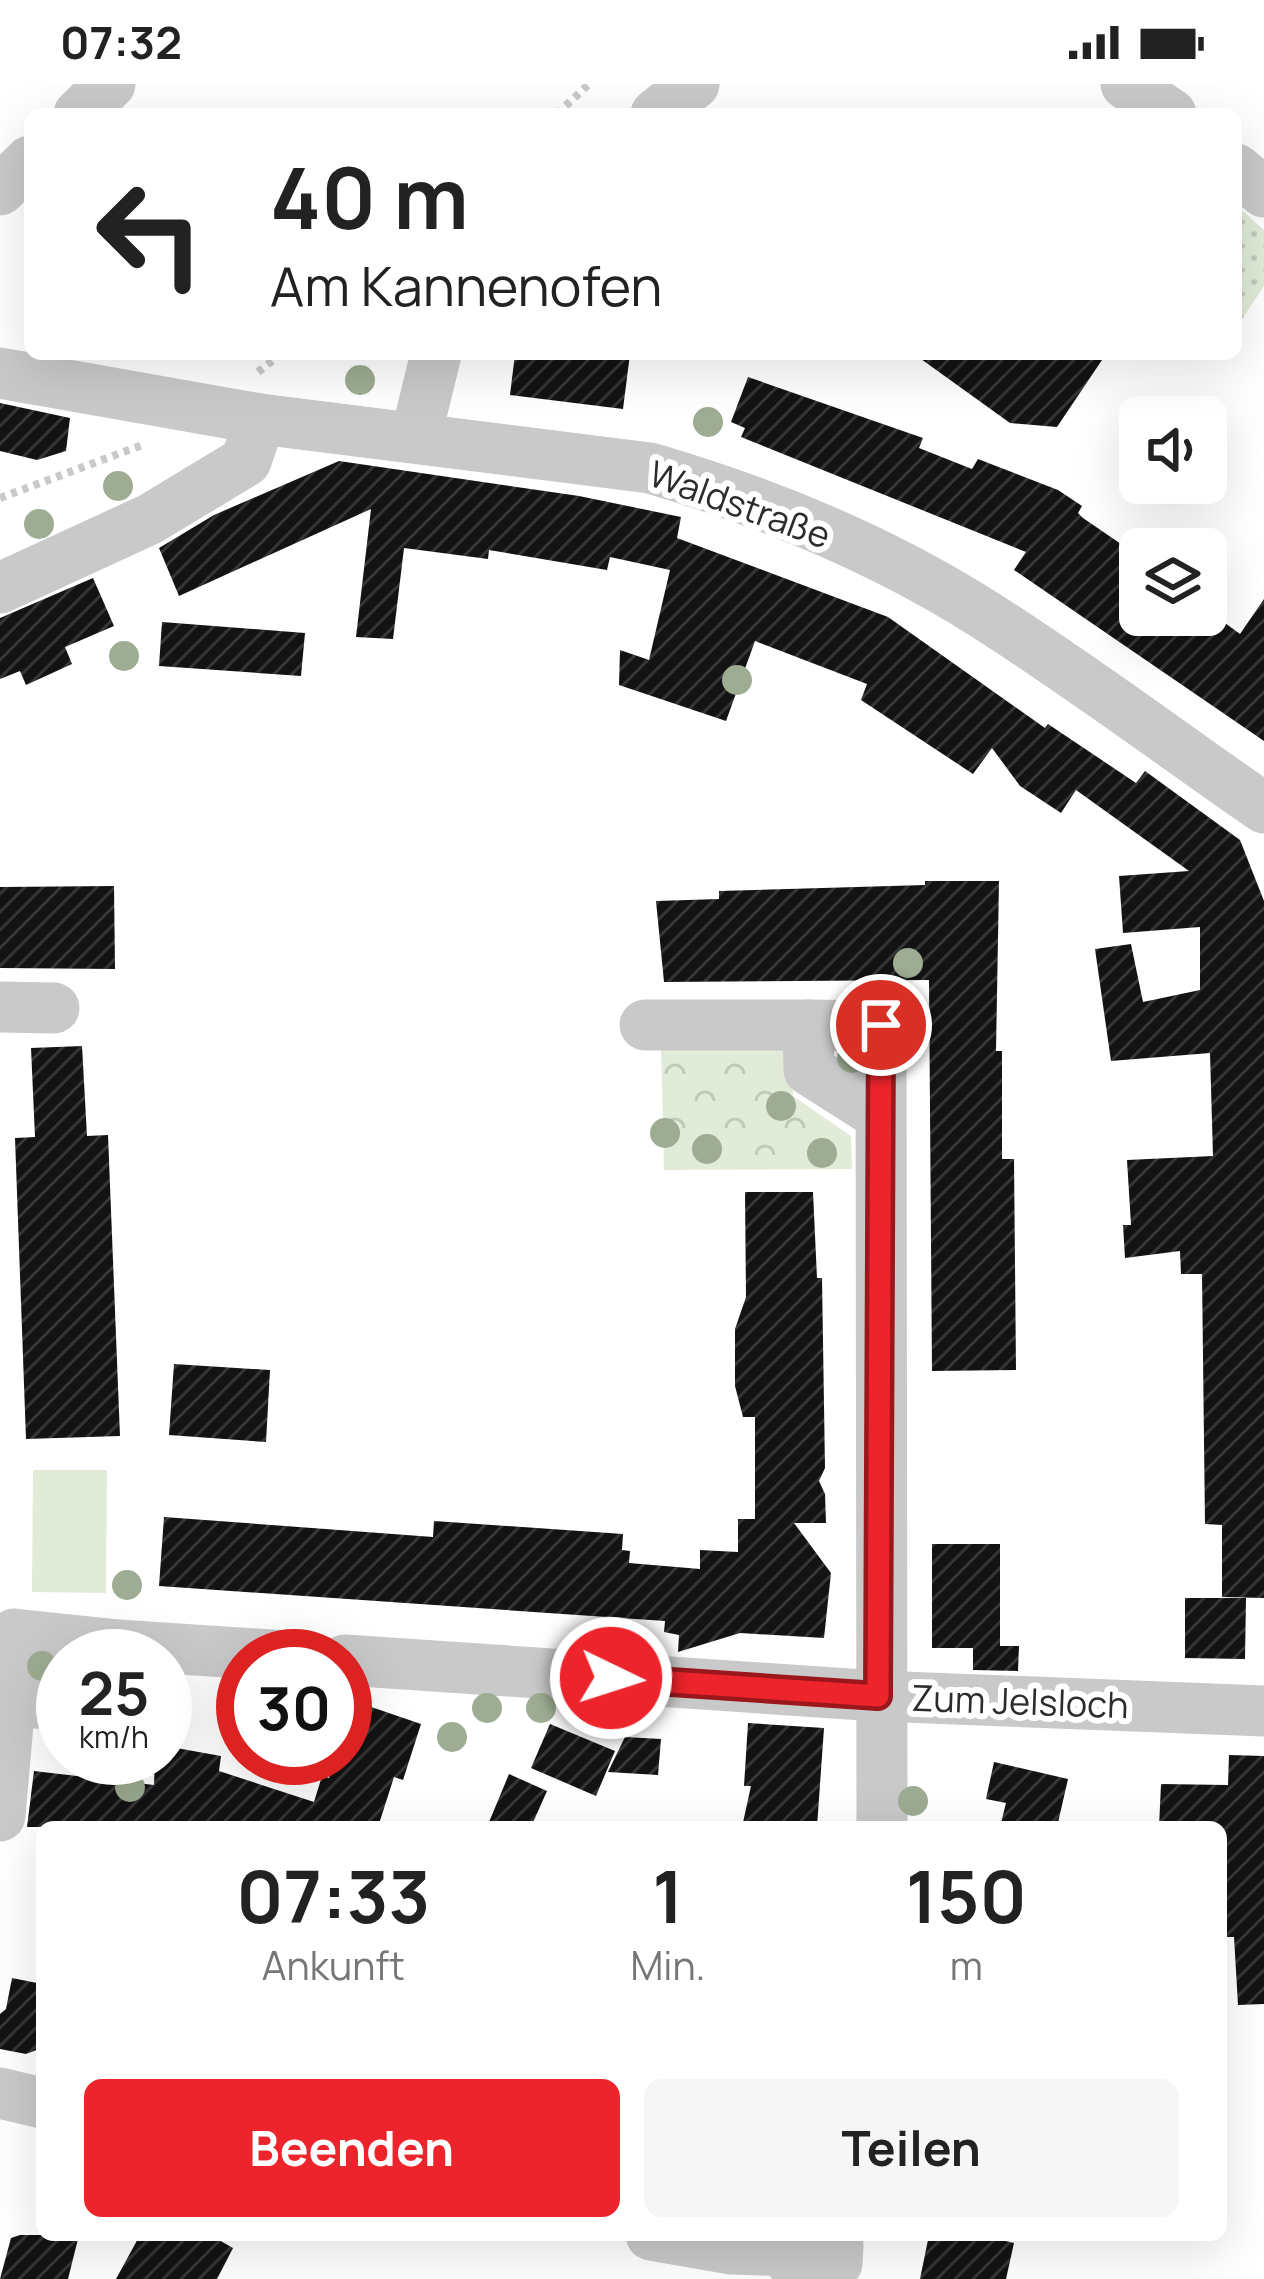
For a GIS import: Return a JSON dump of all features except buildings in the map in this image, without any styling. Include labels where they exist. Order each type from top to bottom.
[{"type":"street","points":[[85,108],[110,84]]},
{"type":"street","points":[[664,108],[694,84]]},
{"type":"street","points":[[1126,84],[1162,108]]},
{"type":"street","points":[[0,190],[24,167]]},
{"type":"street","points":[[416,436],[435,360]]},
{"type":"street","name":"Waldstraße","points":[[0,373],[260,419],[650,468],[809,523],[982,613],[1264,808]]},
{"type":"street","points":[[0,588],[150,519],[246,461],[260,419]]},
{"type":"street","points":[[0,1007],[54,1008]]},
{"type":"street","points":[[644,1024],[881,1025],[878,1696],[882,1821]]},
{"type":"street","points":[[808,1025],[809,1070],[880,1115]]},
{"type":"street","points":[[0,1816],[14,1634],[36,1638]]},
{"type":"street","name":"Zum Jelsloch","points":[[372,1662],[878,1696],[1264,1711]]},
{"type":"street","points":[[10,1701],[36,1703]]},
{"type":"street","points":[[0,2092],[36,2101]]},
{"type":"street","points":[[686,2241],[732,2249],[798,2241]]},
{"type":"path","points":[[563,108],[589,84]]},
{"type":"path","points":[[0,498],[143,444],[209,410]]},
{"type":"green space","points":[[1242,210],[1264,230],[1264,286],[1242,319]]},
{"type":"green space","points":[[792,1042],[793,1096],[851,1136],[852,1169],[664,1170],[661,1046]]},
{"type":"green space","points":[[33,1470],[107,1470],[106,1593],[32,1592]]},
{"type":"route","points":[[611,1678],[878,1696],[881,1025]]}]
